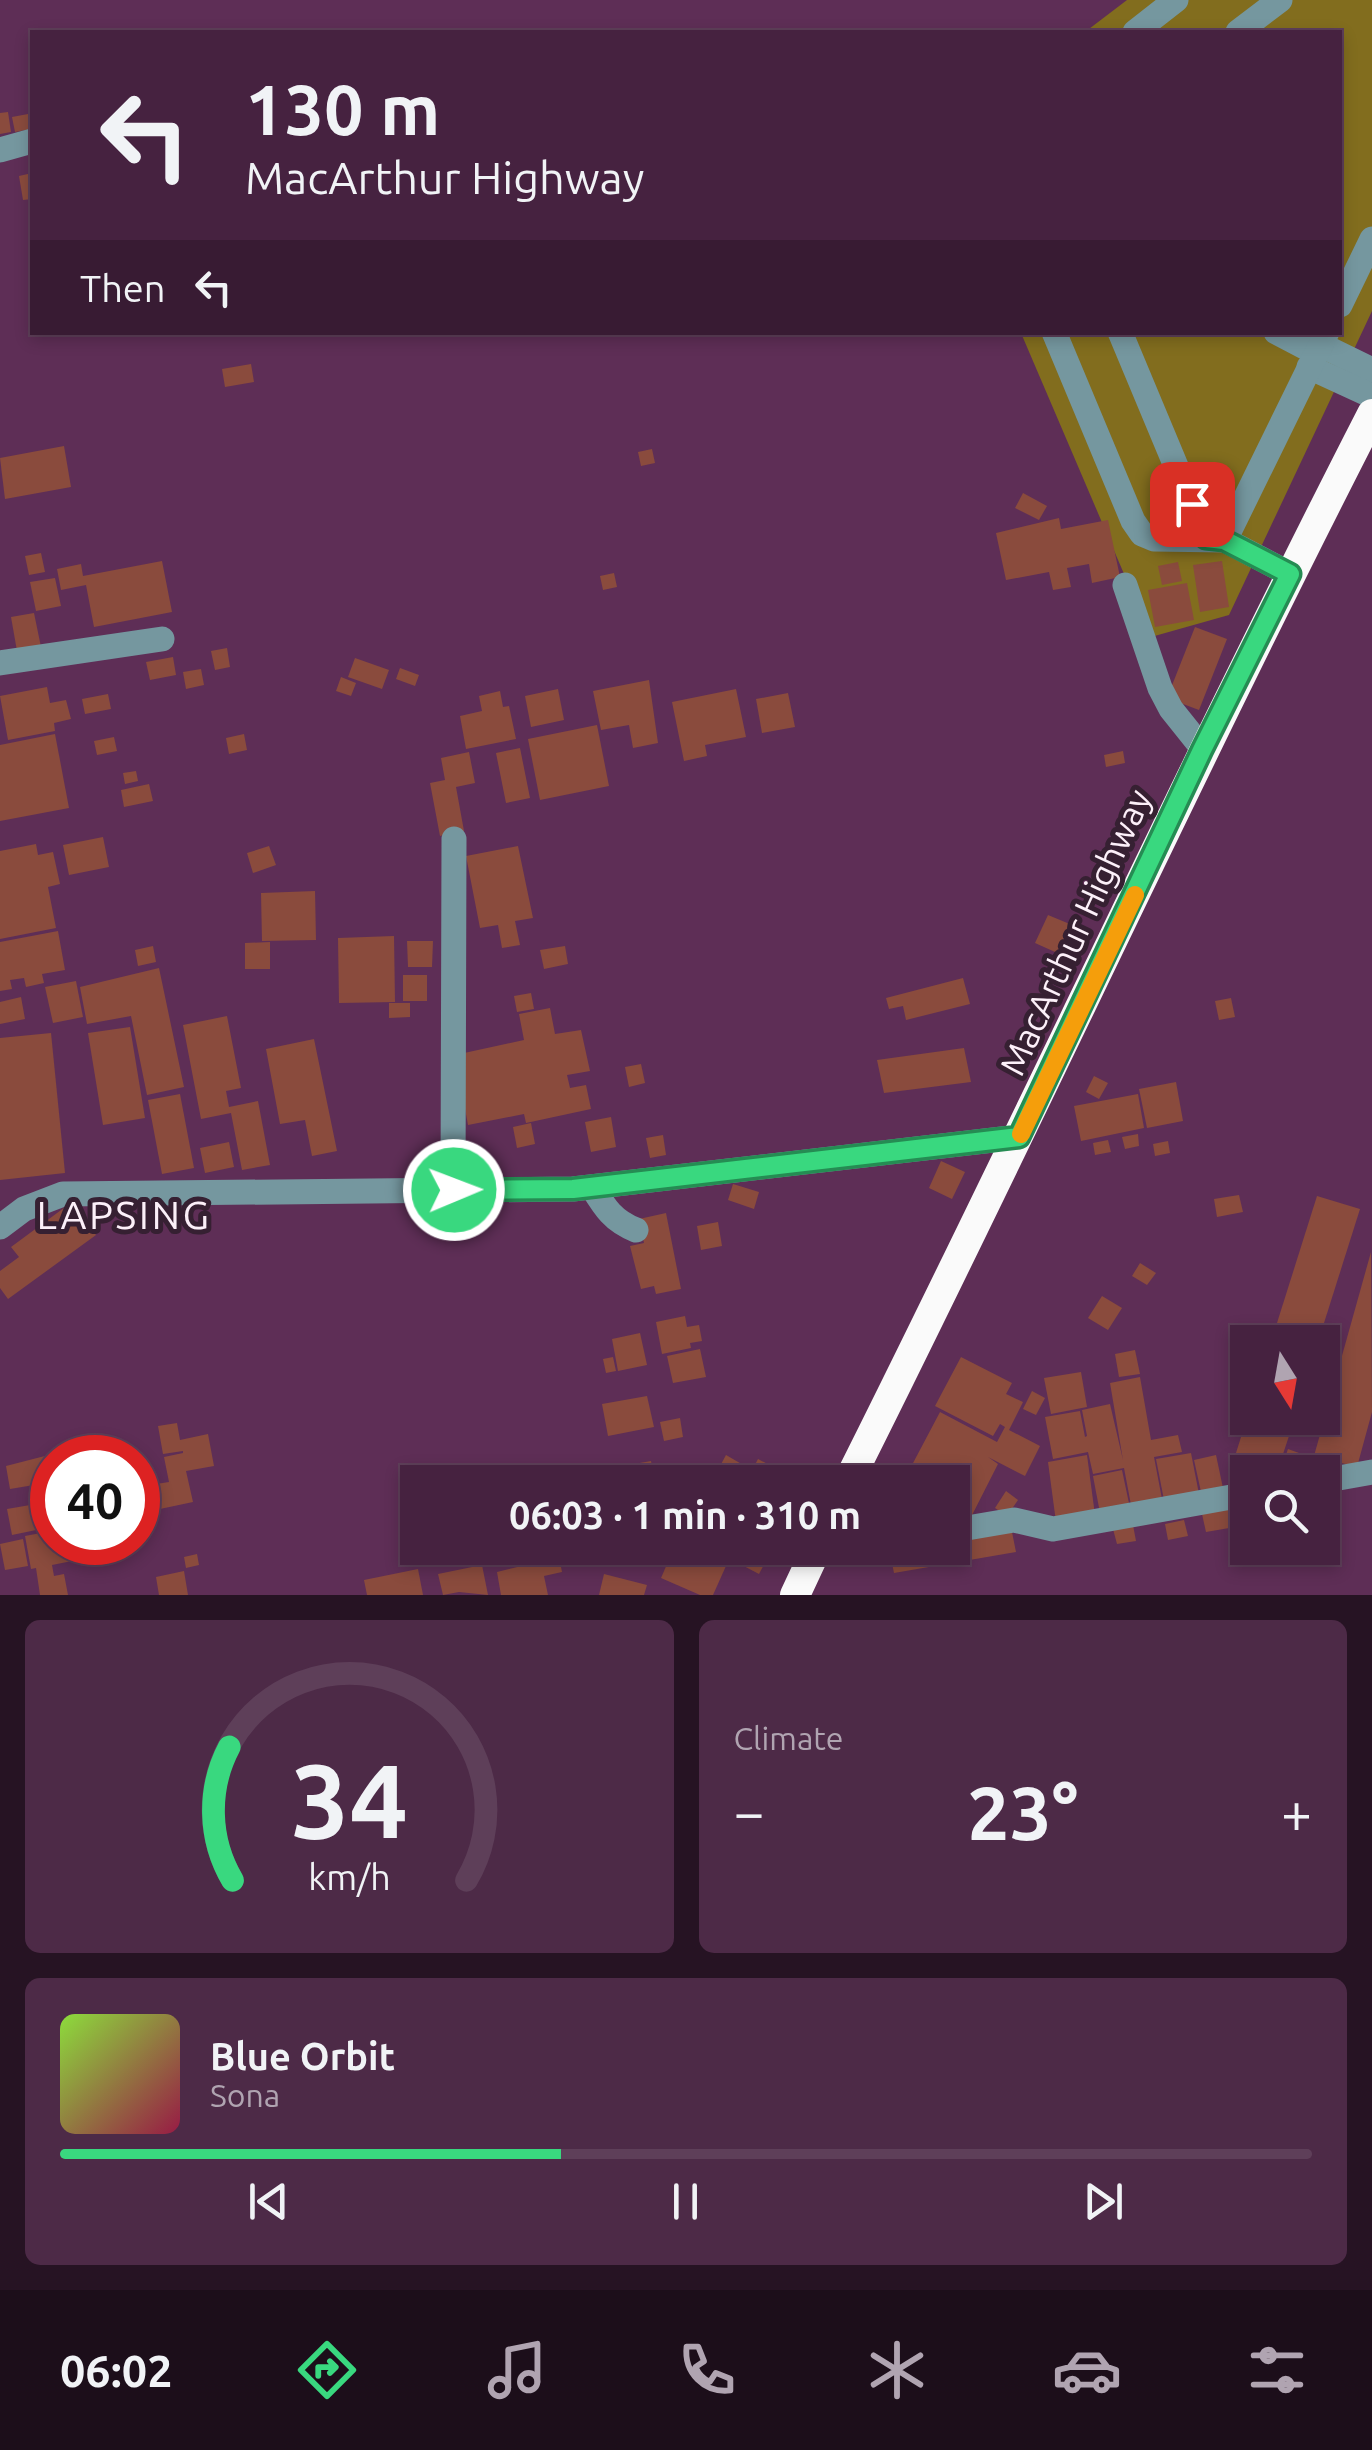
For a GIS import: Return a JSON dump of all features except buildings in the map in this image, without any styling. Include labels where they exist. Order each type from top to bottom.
[{"type":"highway","name":"MacArthur Highway","points":[[856,1465],[1019,1137],[1202,750],[1372,414]]},
{"type":"highway","points":[[795,1595],[809,1565]]},
{"type":"street","points":[[1137,30],[1176,0]]},
{"type":"street","points":[[1241,30],[1280,0]]},
{"type":"street","points":[[0,150],[30,142]]},
{"type":"street","points":[[1342,301],[1372,239]]},
{"type":"street","points":[[1055,335],[1133,521],[1142,534],[1154,538],[1215,539],[1290,574]]},
{"type":"street","points":[[1121,335],[1215,539]]},
{"type":"street","points":[[1283,335],[1372,370]]},
{"type":"street","points":[[1215,539],[1318,349]]},
{"type":"street","points":[[1318,349],[1372,396]]},
{"type":"street","points":[[1124,584],[1160,688],[1202,750]]},
{"type":"street","points":[[0,662],[162,638]]},
{"type":"street","points":[[454,840],[454,1190]]},
{"type":"street","points":[[0,1227],[24,1210],[63,1194],[592,1187],[1019,1137]]},
{"type":"street","points":[[592,1187],[609,1215],[619,1224],[636,1230]]},
{"type":"street","points":[[1340,1478],[1372,1472]]},
{"type":"street","points":[[970,1527],[1014,1520],[1053,1529],[1230,1497]]},
{"type":"shaded area","points":[[1127,0],[1372,0],[1372,311],[1229,615],[1151,637],[1022,335],[1342,335],[1342,30],[1088,30]]},
{"type":"slow traffic","points":[[1021,1134],[1135,895]]},
{"type":"district","name":"LAPSING","points":[[124,1214]]},
{"type":"route","points":[[454,1190],[573,1189],[1019,1137],[1290,574],[1224,540],[1206,538],[1192,504]]}]
